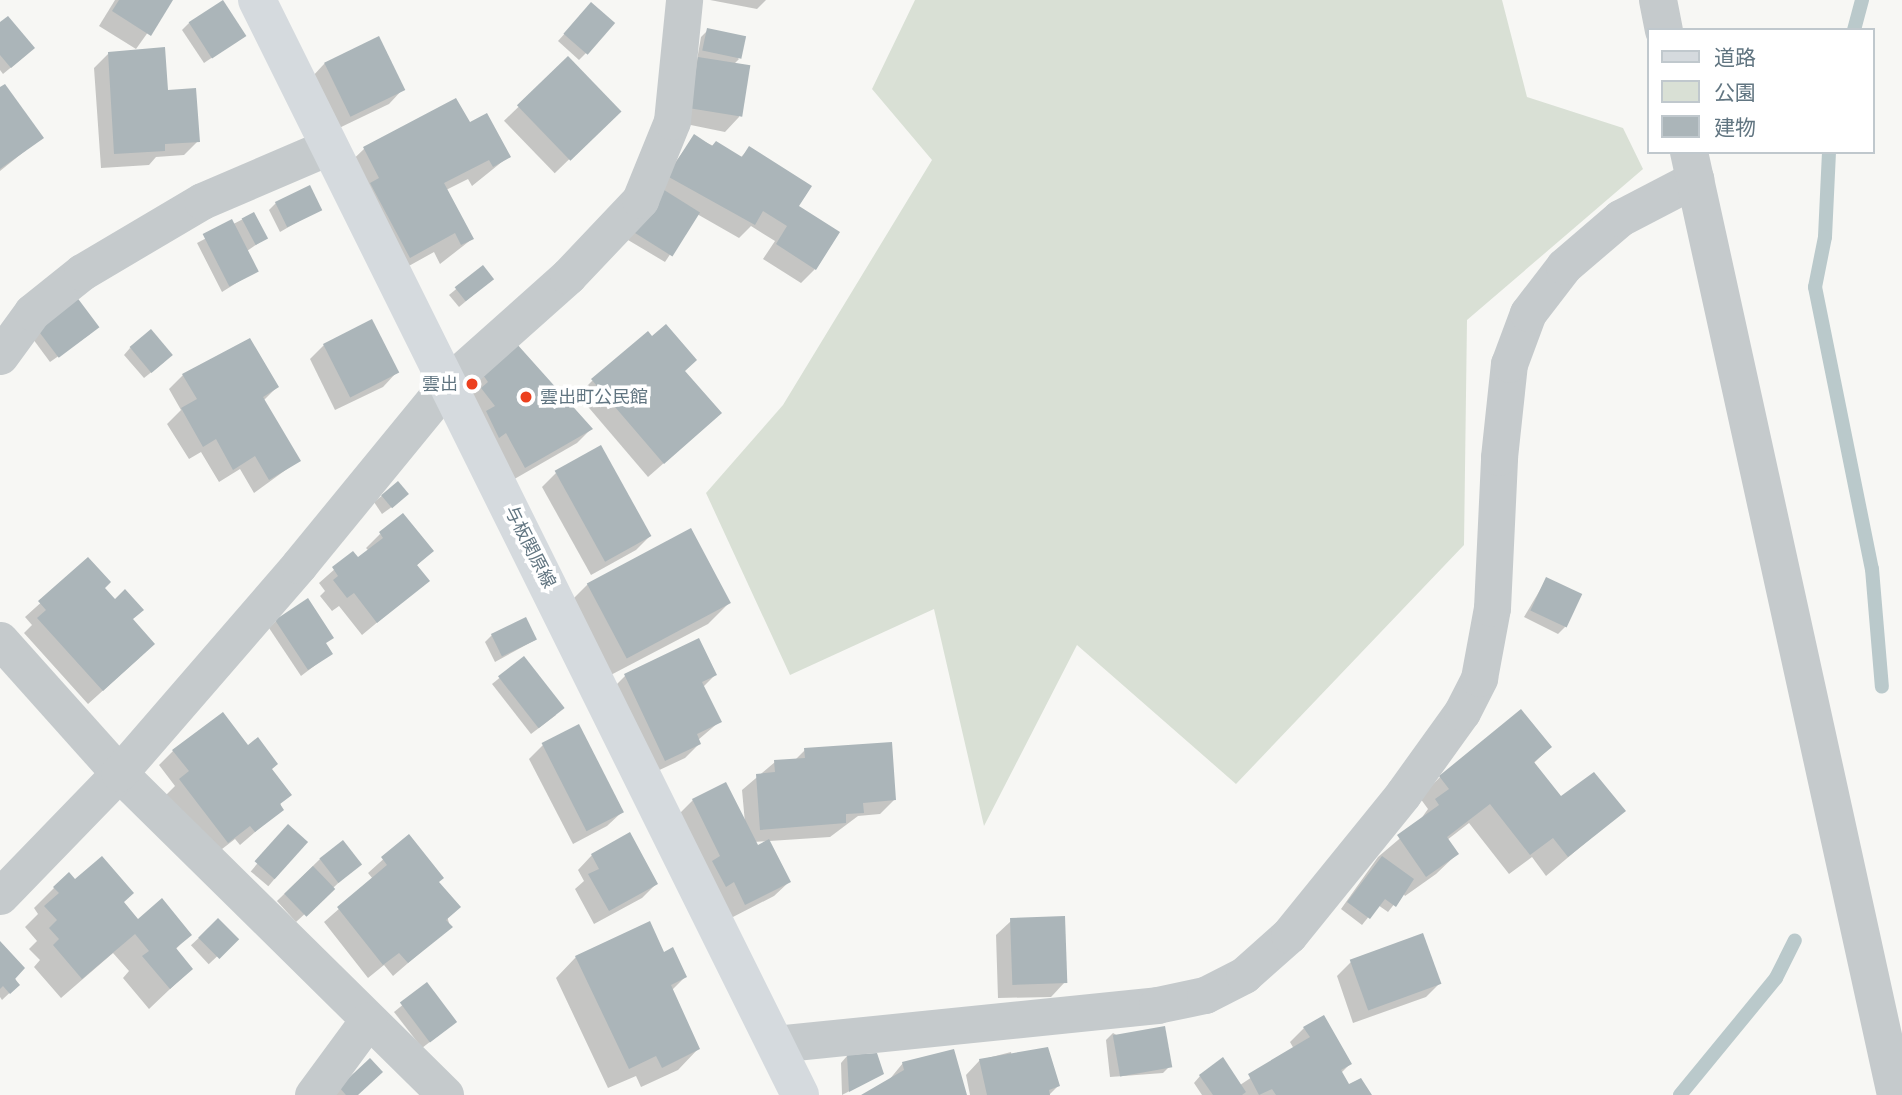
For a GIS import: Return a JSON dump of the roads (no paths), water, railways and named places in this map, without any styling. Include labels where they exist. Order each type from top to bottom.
[{"type":"main road","name":"与板関原線","points":[[257,0],[800,1095]]},
{"type":"street","points":[[0,896],[119,773],[299,565],[448,383],[568,276],[640,200],[672,121],[684,0]]},
{"type":"street","points":[[1658,0],[1664,28]]},
{"type":"street","points":[[0,356],[32,312],[82,272],[202,201],[328,147]]},
{"type":"street","points":[[775,1044],[1157,1005],[1205,995],[1244,975],[1289,935],[1403,794],[1462,712],[1479,678],[1492,608],[1499,457],[1509,363],[1528,313],[1564,266],[1620,218],[1692,166],[1896,1095]]},
{"type":"street","points":[[0,640],[119,773],[445,1095]]},
{"type":"street","points":[[313,1095],[368,1020]]},
{"type":"waterway","points":[[1855,28],[1862,0]]},
{"type":"waterway","points":[[1829,154],[1825,237],[1815,287],[1872,569],[1882,687]]},
{"type":"waterway","points":[[1680,1095],[1776,978],[1795,940]]},
{"type":"place","name":"雲出","points":[[472,384]]},
{"type":"place","name":"雲出町公民館","points":[[526,397]]}]
